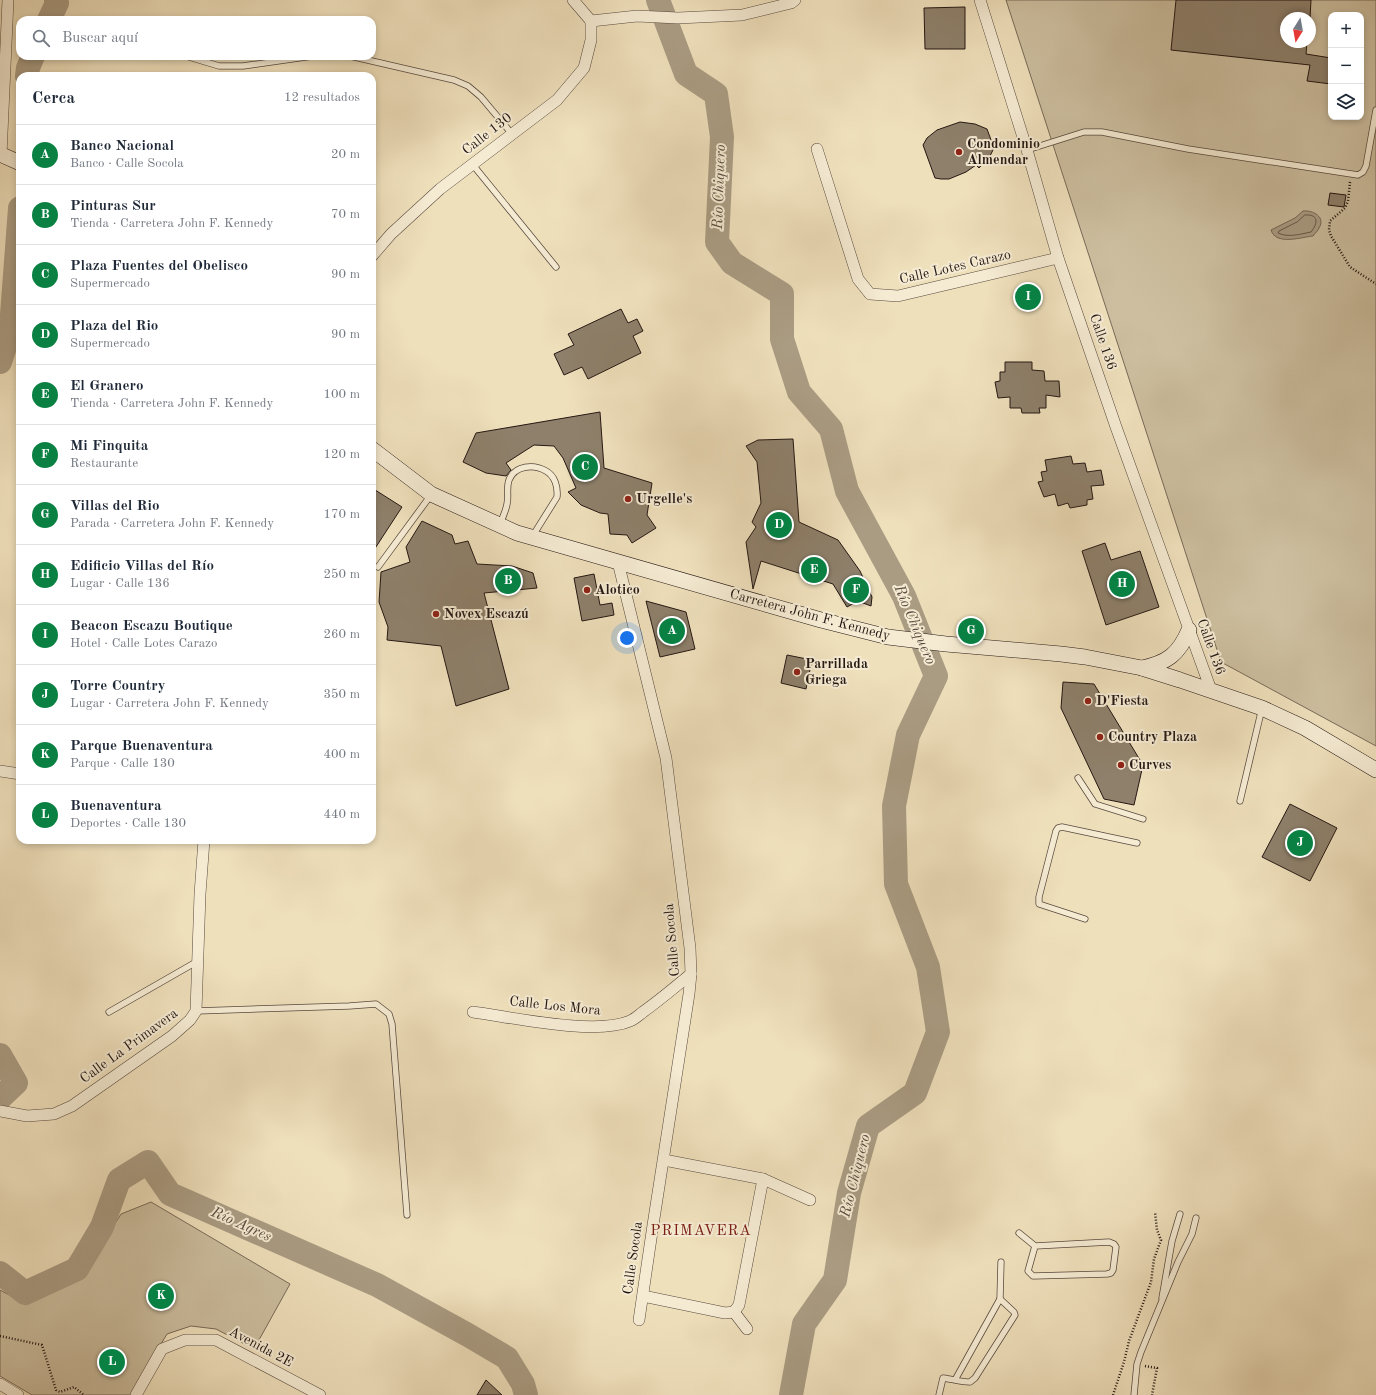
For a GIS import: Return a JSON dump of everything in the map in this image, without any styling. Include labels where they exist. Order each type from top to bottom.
[{"type":"main road","name":"Carretera John F. Kennedy","points":[[376,451],[431,494],[517,533],[821,620],[888,637],[1067,655],[1142,668],[1262,708],[1305,728],[1376,770]]},
{"type":"main road","points":[[1142,668],[1155,666],[1176,652],[1184,642],[1189,630]]},
{"type":"street","points":[[8,0],[9,158]]},
{"type":"street","points":[[573,0],[590,21],[637,16],[678,18],[742,16],[795,0]]},
{"type":"street","name":"Calle 136","points":[[980,0],[1027,150],[1058,258],[1116,427],[1211,690]]},
{"type":"street","name":"Calle 130","points":[[376,251],[391,234],[440,189],[557,100],[584,68],[591,40],[590,21]]},
{"type":"street","name":"Calle Lotes Carazo","points":[[817,149],[858,279],[870,294],[898,296],[1058,258]]},
{"type":"street","name":"Calle Socola","points":[[618,562],[666,758],[690,948],[691,974],[639,1320]]},
{"type":"street","points":[[0,771],[16,773]]},
{"type":"street","name":"Calle La Primavera","points":[[3,1111],[27,1116],[54,1114],[72,1106],[172,1036],[190,1020],[196,1010],[204,844]]},
{"type":"street","name":"Calle Los Mora","points":[[472,1012],[549,1023],[587,1027],[606,1027],[630,1021],[659,1001],[691,974]]},
{"type":"street","points":[[664,1160],[763,1179],[810,1200]]},
{"type":"street","points":[[643,1296],[725,1313],[734,1312],[740,1305],[763,1179]]},
{"type":"street","points":[[734,1312],[747,1329]]},
{"type":"street","name":"Avenida 2E","points":[[136,1395],[162,1349],[184,1340],[216,1340],[320,1395]]},
{"type":"street","points":[[0,1384],[18,1395]]},
{"type":"lane","points":[[199,60],[219,66],[243,66],[279,60]]},
{"type":"lane","points":[[367,60],[454,80],[468,86],[481,97],[512,134]]},
{"type":"lane","points":[[1027,150],[1084,132],[1102,132],[1188,149],[1358,175],[1363,172],[1366,166],[1376,110]]},
{"type":"lane","points":[[473,165],[556,267]]},
{"type":"lane","points":[[500,526],[507,505],[509,479],[515,471],[522,467],[530,466],[541,468],[550,473],[555,481],[558,491],[557,497],[532,537]]},
{"type":"lane","points":[[378,567],[431,494]]},
{"type":"lane","points":[[1240,801],[1262,708]]},
{"type":"lane","points":[[1078,778],[1095,804],[1143,819]]},
{"type":"lane","points":[[1085,919],[1039,904],[1039,897],[1058,828],[1062,827],[1137,843]]},
{"type":"lane","points":[[109,1012],[198,960]]},
{"type":"lane","points":[[196,1010],[376,1004],[389,1014],[392,1024],[407,1215]]},
{"type":"lane","points":[[1160,1306],[1172,1241],[1180,1214]]},
{"type":"lane","points":[[1134,1395],[1137,1364],[1141,1352],[1178,1262],[1192,1234],[1196,1218]]},
{"type":"lane","points":[[1019,1233],[1035,1246],[1109,1242],[1116,1246],[1111,1273],[1033,1276],[1028,1271],[1035,1246]]},
{"type":"lane","points":[[955,1380],[1000,1299],[1001,1262]]},
{"type":"lane","points":[[939,1395],[943,1378],[967,1382],[973,1381],[1015,1314],[1000,1299]]},
{"type":"path","points":[[1350,174],[1348,201],[1345,208],[1330,221],[1329,230],[1350,267],[1376,284]]},
{"type":"path","points":[[1113,1395],[1129,1341],[1151,1282],[1154,1259],[1161,1240],[1157,1230],[1155,1212]]},
{"type":"path","points":[[0,1336],[42,1345],[56,1390],[60,1392],[74,1387],[84,1395]]},
{"type":"path","points":[[1137,1364],[1156,1368],[1152,1395]]},
{"type":"shaded area","points":[[1006,0],[1376,0],[1376,746],[1221,662]]},
{"type":"shaded area","points":[[151,1202],[290,1284],[254,1349],[216,1329],[191,1326],[167,1334],[130,1395],[32,1395],[0,1376],[0,1290],[24,1303],[72,1282],[101,1246],[121,1214]]},
{"type":"water","points":[[1303,211],[1314,213],[1320,218],[1321,224],[1313,236],[1296,239],[1284,239],[1278,238],[1274,235],[1271,230],[1295,218]]},
{"type":"building","points":[[1176,0],[1311,0],[1310,12],[1280,12],[1280,48],[1306,48],[1306,54],[1328,58],[1328,84],[1307,81],[1310,65],[1171,50]]},
{"type":"building","points":[[965,7],[965,49],[925,49],[924,8]]},
{"type":"building","name":"Condominio Almendar","points":[[960,122],[975,124],[987,129],[994,148],[990,156],[979,168],[976,165],[966,172],[949,179],[935,178],[923,145],[927,138],[937,130]]},
{"type":"building","points":[[1330,193],[1346,195],[1344,207],[1328,205]]},
{"type":"building","points":[[621,309],[628,323],[637,319],[643,331],[633,336],[641,353],[588,379],[582,367],[564,375],[554,354],[574,345],[568,334]]},
{"type":"building","points":[[1005,362],[1032,362],[1032,370],[1044,371],[1045,381],[1059,381],[1060,397],[1046,395],[1046,408],[1039,408],[1040,413],[1022,413],[1021,408],[1010,408],[1010,397],[998,398],[995,382],[1000,381],[1000,372],[1005,372]]},
{"type":"building","points":[[600,412],[604,468],[652,483],[647,515],[656,528],[632,543],[627,535],[610,534],[608,514],[600,513],[581,505],[568,492],[576,488],[563,458],[554,446],[534,445],[506,463],[511,470],[506,476],[486,473],[463,462],[476,433]]},
{"type":"building","points":[[793,439],[799,522],[838,540],[860,571],[872,597],[871,606],[858,601],[847,607],[833,584],[761,561],[753,589],[746,542],[756,527],[752,522],[761,503],[757,462],[746,446],[758,440]]},
{"type":"building","points":[[1071,456],[1073,464],[1085,463],[1087,472],[1101,470],[1104,485],[1091,486],[1093,499],[1087,500],[1087,505],[1070,508],[1068,503],[1058,506],[1055,494],[1044,497],[1038,482],[1043,481],[1041,472],[1047,471],[1045,460]]},
{"type":"building","points":[[376,491],[402,507],[376,547]]},
{"type":"building","name":"Novex Escazú","points":[[422,521],[452,535],[455,544],[468,541],[477,564],[512,566],[533,573],[537,588],[484,593],[509,689],[456,706],[441,646],[387,640],[388,627],[379,602],[381,572],[410,562],[406,547]]},
{"type":"building","points":[[1105,543],[1111,560],[1140,551],[1159,607],[1106,625],[1082,551]]},
{"type":"building","name":"Alotico","points":[[594,574],[600,605],[612,603],[614,615],[582,621],[574,578]]},
{"type":"building","points":[[646,601],[686,612],[695,649],[660,657]]},
{"type":"building","name":"Parrillada Griega","points":[[787,655],[812,660],[806,689],[781,683]]},
{"type":"building","name":"Country Plaza","points":[[1063,682],[1094,684],[1143,765],[1134,805],[1104,799],[1061,708]]},
{"type":"building","points":[[1290,804],[1337,828],[1310,881],[1262,857]]},
{"type":"building","points":[[486,1380],[502,1395],[477,1395]]},
{"type":"waterway","name":"Río Agres","points":[[51,16],[57,3],[56,0]]},
{"type":"waterway","name":"Río Chiquero","points":[[658,0],[686,74],[716,94],[722,137],[717,242],[732,263],[782,294],[782,339],[799,392],[831,429],[847,491],[904,596],[936,676],[908,735],[894,806],[896,884],[928,967],[938,1032],[915,1093],[868,1126],[849,1193],[835,1280],[804,1324],[791,1395]]},
{"type":"waterway","name":"Río Agres","points":[[28,72],[31,60]]},
{"type":"waterway","name":"Río Agres","points":[[0,362],[11,328],[16,261]]},
{"type":"waterway","name":"Río Agres","points":[[0,1055],[16,1083],[0,1098]]},
{"type":"waterway","name":"Río Agres","points":[[0,1273],[25,1293],[77,1269],[102,1227],[119,1180],[148,1162],[170,1194],[377,1285],[507,1358],[523,1384],[526,1395]]},
{"type":"place","name":"Condominio Almendar","points":[[959,152]]},
{"type":"place","name":"Beacon Escazu Boutique","points":[[1028,297]]},
{"type":"place","name":"Plaza Fuentes del Obelisco","points":[[585,467]]},
{"type":"place","name":"Urgelle's","points":[[628,499]]},
{"type":"place","name":"Plaza del Rio","points":[[779,525]]},
{"type":"place","name":"El Granero","points":[[814,570]]},
{"type":"place","name":"Pinturas Sur","points":[[508,581]]},
{"type":"place","name":"Edificio Villas del Río","points":[[1122,584]]},
{"type":"place","name":"Alotico","points":[[587,590]]},
{"type":"place","name":"Mi Finquita","points":[[856,590]]},
{"type":"place","name":"Novex Escazú","points":[[436,614]]},
{"type":"place","name":"Banco Nacional","points":[[672,631]]},
{"type":"place","name":"Villas del Rio","points":[[971,631]]},
{"type":"place","name":"Parrillada Griega","points":[[797,672]]},
{"type":"place","name":"D'Fiesta","points":[[1088,701]]},
{"type":"place","name":"Country Plaza","points":[[1100,737]]},
{"type":"place","name":"Curves","points":[[1121,765]]},
{"type":"place","name":"Torre Country","points":[[1300,843]]},
{"type":"place","name":"Parque Buenaventura","points":[[161,1296]]},
{"type":"place","name":"Buenaventura","points":[[112,1362]]},
{"type":"district","name":"PRIMAVERA","points":[[701,1231]]}]
